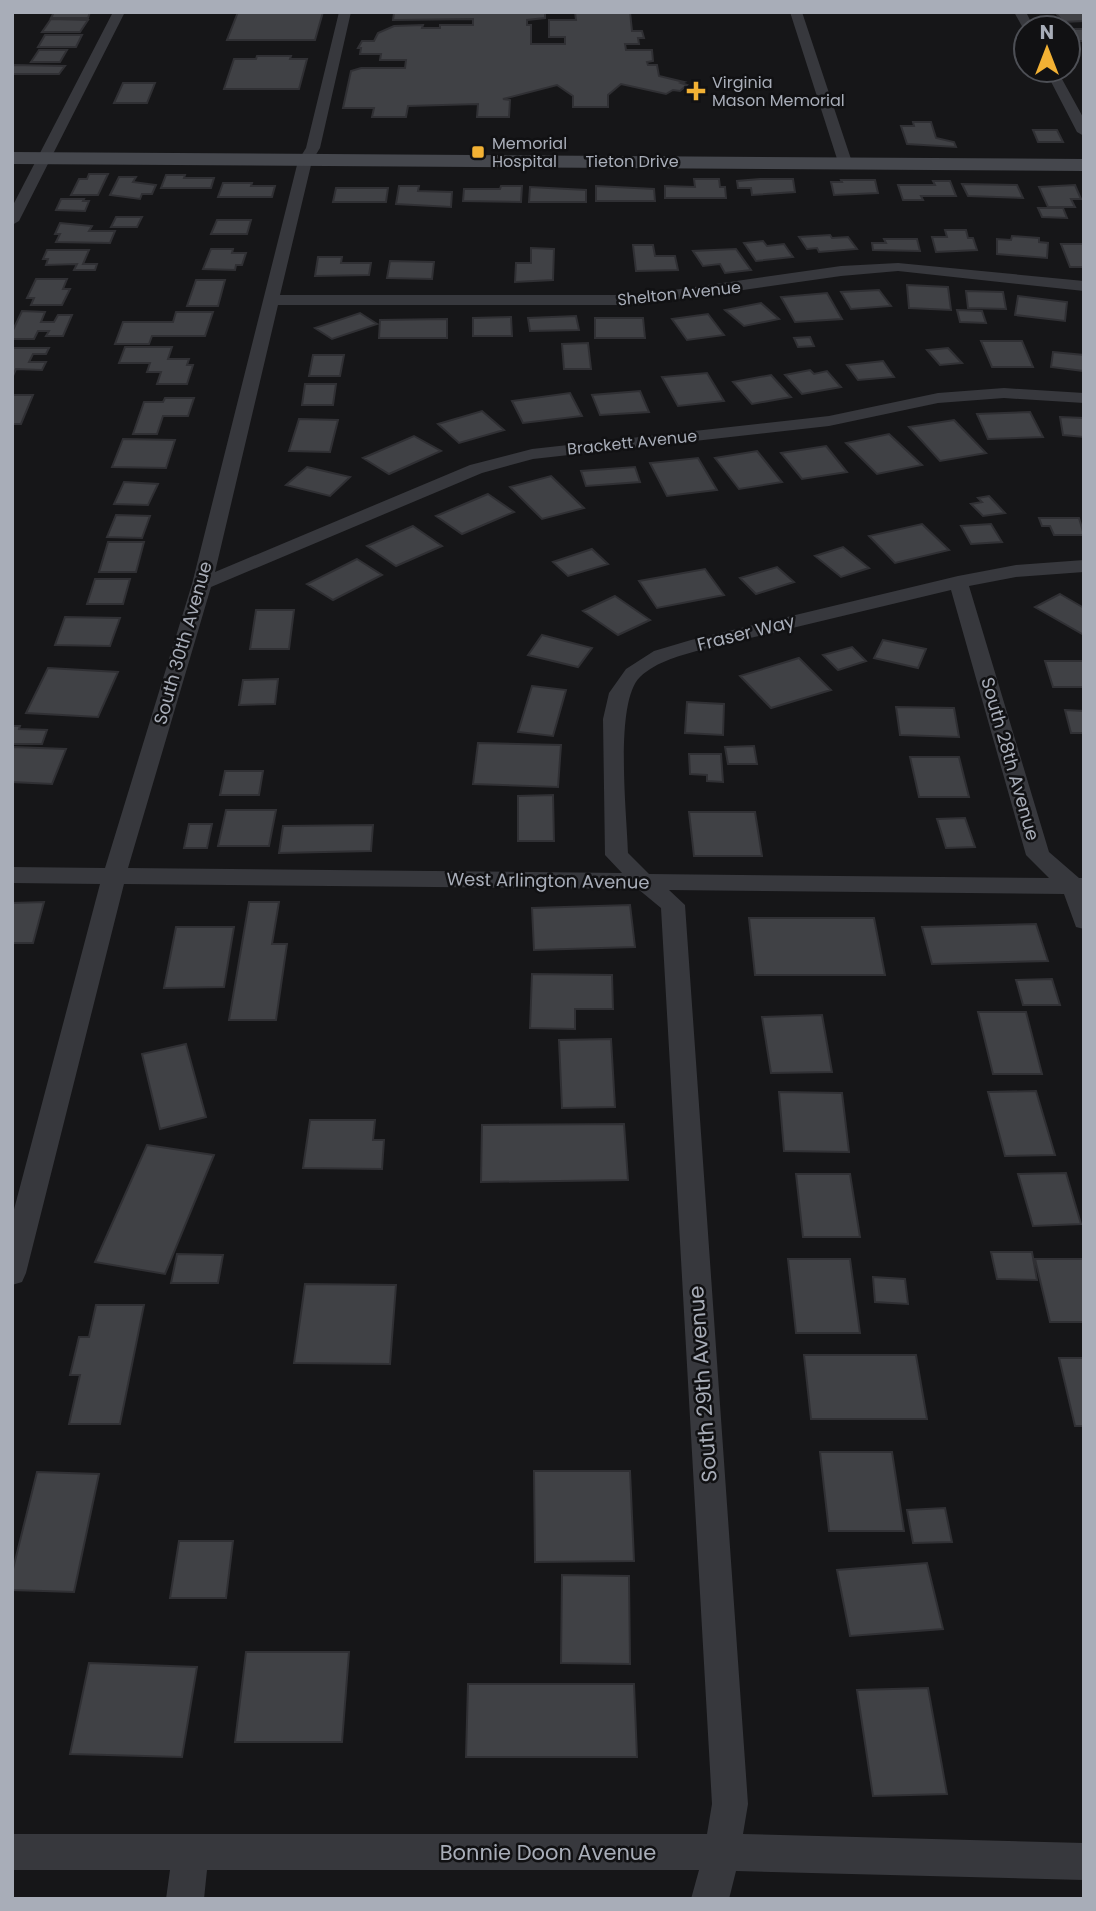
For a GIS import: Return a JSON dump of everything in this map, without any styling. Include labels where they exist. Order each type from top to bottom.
[{"type":"main road","name":"Tieton Drive","points":[[12,158],[1084,165]]},
{"type":"street","points":[[12,221],[119,12]]},
{"type":"street","name":"South 30th Avenue","points":[[12,1273],[114,877],[202,583],[305,161],[313,148],[345,12]]},
{"type":"street","points":[[796,12],[845,162]]},
{"type":"street","points":[[1058,84],[1084,132]]},
{"type":"street","name":"Shelton Avenue","points":[[272,300],[639,300],[841,271],[898,267],[1084,286]]},
{"type":"street","name":"Brackett Avenue","points":[[202,583],[476,469],[532,454],[829,421],[938,398],[1003,393],[1084,398]]},
{"type":"street","name":"Fraser Way","points":[[643,881],[617,855],[614,719],[619,693],[633,673],[661,655],[698,644],[958,582],[1016,571],[1084,565]]},
{"type":"street","name":"South 28th Avenue","points":[[958,582],[1038,855],[1079,886]]},
{"type":"street","name":"West Arlington Avenue","points":[[12,875],[1079,886]]},
{"type":"street","name":"South 29th Avenue","points":[[643,881],[673,905],[730,1804],[722,1853],[710,1899]]},
{"type":"street","points":[[1079,886],[1084,921]]},
{"type":"street","name":"Bonnie Doon Avenue","points":[[12,1852],[722,1853],[1084,1863]]},
{"type":"street","points":[[185,1899],[191,1854]]},
{"type":"building","points":[[54,12],[90,12],[88,18],[51,18]]},
{"type":"building","points":[[238,12],[323,12],[315,40],[227,40]]},
{"type":"building","points":[[389,12],[545,12],[545,18],[527,20],[527,25],[531,25],[531,44],[565,44],[565,37],[549,37],[549,20],[576,20],[575,12],[630,12],[632,31],[642,31],[644,38],[638,38],[639,44],[625,44],[626,50],[652,50],[653,61],[647,62],[648,65],[657,65],[659,76],[687,85],[680,91],[673,90],[666,94],[621,84],[608,95],[608,107],[573,107],[573,96],[557,85],[503,99],[510,100],[509,117],[477,117],[478,104],[408,106],[406,117],[372,117],[374,108],[343,108],[351,71],[361,68],[405,68],[406,60],[380,60],[381,54],[360,54],[361,48],[358,48],[362,41],[374,41],[378,33],[394,26],[423,25],[422,28],[440,28],[440,25],[473,25],[473,19],[393,20],[394,13]]},
{"type":"building","points":[[1084,12],[1084,21],[1082,14],[1056,13]]},
{"type":"building","points":[[51,19],[88,20],[80,32],[42,32]]},
{"type":"building","points":[[45,35],[82,35],[76,47],[38,47]]},
{"type":"building","points":[[39,50],[67,50],[60,62],[31,62]]},
{"type":"building","points":[[257,56],[307,59],[299,89],[224,89],[234,59],[256,59]]},
{"type":"building","points":[[12,65],[65,66],[59,74],[12,74]]},
{"type":"building","points":[[123,83],[155,83],[147,103],[114,103]]},
{"type":"building","points":[[913,122],[931,122],[936,138],[954,142],[956,147],[907,144],[901,126],[914,126]]},
{"type":"building","points":[[1033,130],[1057,130],[1063,142],[1038,142]]},
{"type":"building","points":[[89,174],[108,174],[98,195],[71,195],[79,179],[87,179]]},
{"type":"building","points":[[166,175],[214,178],[211,188],[161,188]]},
{"type":"building","points":[[119,177],[136,177],[133,182],[156,185],[152,194],[142,194],[140,199],[110,195]]},
{"type":"building","points":[[694,179],[719,179],[720,187],[725,187],[726,198],[665,198],[665,186],[695,187]]},
{"type":"building","points":[[793,179],[795,192],[752,195],[751,188],[738,188],[737,181]]},
{"type":"building","points":[[841,180],[875,180],[878,193],[834,195],[831,182],[842,182]]},
{"type":"building","points":[[933,181],[950,181],[956,196],[921,196],[923,200],[903,200],[898,185],[935,185]]},
{"type":"building","points":[[223,183],[275,186],[272,197],[218,197]]},
{"type":"building","points":[[962,184],[1017,185],[1023,198],[968,196]]},
{"type":"building","points":[[1075,185],[1081,199],[1071,199],[1075,207],[1048,207],[1039,187]]},
{"type":"building","points":[[399,186],[419,186],[418,191],[452,192],[451,207],[396,204]]},
{"type":"building","points":[[501,186],[522,186],[521,202],[463,201],[464,189],[500,189]]},
{"type":"building","points":[[596,186],[654,189],[655,201],[596,201]]},
{"type":"building","points":[[530,187],[586,190],[586,202],[529,202]]},
{"type":"building","points":[[336,188],[388,188],[386,202],[333,202]]},
{"type":"building","points":[[61,199],[89,201],[85,211],[56,210]]},
{"type":"building","points":[[1038,208],[1063,208],[1067,218],[1042,217]]},
{"type":"building","points":[[116,217],[142,217],[137,227],[111,227]]},
{"type":"building","points":[[217,220],[251,220],[247,234],[211,234]]},
{"type":"building","points":[[60,223],[92,226],[89,231],[115,231],[110,243],[56,242],[60,234],[55,234]]},
{"type":"building","points":[[945,230],[966,230],[968,238],[973,238],[977,250],[936,252],[932,237],[947,237]]},
{"type":"building","points":[[830,235],[832,238],[848,237],[857,249],[819,252],[817,248],[807,249],[799,237]]},
{"type":"building","points":[[1012,236],[1039,238],[1039,242],[1048,243],[1047,258],[997,254],[997,239],[1011,240]]},
{"type":"building","points":[[884,239],[917,239],[920,251],[873,250],[872,243],[886,243]]},
{"type":"building","points":[[763,241],[767,246],[784,244],[793,257],[756,261],[744,243]]},
{"type":"building","points":[[1061,244],[1084,244],[1084,267],[1070,267]]},
{"type":"building","points":[[633,245],[653,245],[655,256],[675,256],[678,270],[636,271]]},
{"type":"building","points":[[531,248],[554,249],[553,280],[515,282],[516,263],[531,263]]},
{"type":"building","points":[[211,249],[233,249],[232,253],[246,253],[242,265],[236,265],[235,270],[203,269]]},
{"type":"building","points":[[736,249],[751,270],[725,273],[720,264],[703,266],[693,251]]},
{"type":"building","points":[[47,250],[89,250],[83,264],[97,264],[95,270],[74,270],[77,264],[46,265],[48,259],[43,259]]},
{"type":"building","points":[[318,257],[342,257],[341,263],[371,263],[369,275],[315,276]]},
{"type":"building","points":[[390,261],[434,262],[432,279],[387,278]]},
{"type":"building","points":[[36,279],[67,279],[63,289],[70,289],[62,305],[31,305],[34,298],[27,298]]},
{"type":"building","points":[[196,280],[225,280],[218,306],[187,306]]},
{"type":"building","points":[[907,285],[948,287],[951,310],[909,308]]},
{"type":"building","points":[[879,290],[891,306],[851,309],[841,292]]},
{"type":"building","points":[[966,291],[1003,292],[1006,309],[968,308]]},
{"type":"building","points":[[827,293],[842,319],[795,322],[781,297]]},
{"type":"building","points":[[1018,296],[1067,302],[1065,321],[1015,315]]},
{"type":"building","points":[[761,303],[779,319],[744,326],[725,310]]},
{"type":"building","points":[[957,310],[982,311],[986,323],[960,322]]},
{"type":"building","points":[[22,311],[45,312],[41,322],[54,322],[58,315],[72,315],[63,336],[46,336],[49,331],[38,331],[34,339],[12,339],[12,332]]},
{"type":"building","points":[[176,312],[213,312],[205,336],[152,336],[149,344],[115,344],[123,322],[173,322]]},
{"type":"building","points":[[360,313],[377,324],[332,339],[315,328]]},
{"type":"building","points":[[708,314],[724,335],[687,340],[672,319]]},
{"type":"building","points":[[576,316],[579,330],[530,331],[528,318]]},
{"type":"building","points":[[511,317],[512,336],[473,336],[473,318]]},
{"type":"building","points":[[595,318],[643,318],[645,338],[595,338]]},
{"type":"building","points":[[447,319],[447,338],[379,338],[380,320]]},
{"type":"building","points":[[810,337],[814,346],[798,347],[794,338]]},
{"type":"building","points":[[981,341],[1022,341],[1033,367],[992,367]]},
{"type":"building","points":[[588,343],[591,369],[564,369],[562,344]]},
{"type":"building","points":[[125,347],[172,347],[168,359],[189,359],[187,365],[193,365],[187,384],[157,384],[161,372],[147,372],[150,363],[119,363]]},
{"type":"building","points":[[12,348],[49,348],[46,354],[33,354],[29,362],[46,362],[42,370],[16,369],[12,378]]},
{"type":"building","points":[[948,348],[962,363],[940,365],[927,350]]},
{"type":"building","points":[[1053,352],[1084,355],[1084,371],[1051,367]]},
{"type":"building","points":[[313,355],[344,355],[340,376],[309,376]]},
{"type":"building","points":[[883,361],[894,377],[858,380],[847,365]]},
{"type":"building","points":[[810,370],[814,374],[827,371],[841,387],[802,394],[785,375]]},
{"type":"building","points":[[707,373],[724,401],[678,406],[662,377]]},
{"type":"building","points":[[771,375],[791,397],[752,404],[733,382]]},
{"type":"building","points":[[305,384],[336,384],[333,405],[302,405]]},
{"type":"building","points":[[640,391],[649,412],[600,415],[592,395]]},
{"type":"building","points":[[570,393],[582,416],[523,423],[512,401]]},
{"type":"building","points":[[12,395],[33,395],[21,424],[12,424]]},
{"type":"building","points":[[165,398],[194,398],[188,416],[163,416],[157,434],[133,434],[144,402],[163,402]]},
{"type":"building","points":[[482,411],[504,430],[459,443],[438,424]]},
{"type":"building","points":[[1030,412],[1043,437],[988,439],[977,414]]},
{"type":"building","points":[[1060,417],[1084,418],[1084,437],[1063,435]]},
{"type":"building","points":[[299,419],[338,420],[330,452],[289,451]]},
{"type":"building","points":[[954,420],[986,453],[940,461],[909,427]]},
{"type":"building","points":[[889,434],[922,465],[877,474],[846,443]]},
{"type":"building","points":[[414,436],[441,451],[389,474],[363,458]]},
{"type":"building","points":[[123,439],[175,440],[166,468],[112,467]]},
{"type":"building","points":[[826,446],[847,472],[802,479],[781,453]]},
{"type":"building","points":[[757,451],[782,482],[739,489],[715,458]]},
{"type":"building","points":[[698,458],[717,490],[667,496],[650,463]]},
{"type":"building","points":[[307,467],[350,477],[330,496],[286,485]]},
{"type":"building","points":[[635,467],[640,482],[586,486],[581,471]]},
{"type":"building","points":[[551,476],[584,508],[542,519],[510,487]]},
{"type":"building","points":[[124,482],[158,484],[148,505],[114,504]]},
{"type":"building","points":[[488,494],[514,512],[462,534],[436,516]]},
{"type":"building","points":[[989,496],[1005,513],[983,516],[971,504],[982,502],[978,498]]},
{"type":"building","points":[[116,515],[150,516],[142,538],[107,537]]},
{"type":"building","points":[[1039,518],[1079,518],[1084,535],[1054,535],[1050,526],[1042,526]]},
{"type":"building","points":[[922,524],[949,550],[895,563],[869,536]]},
{"type":"building","points":[[991,524],[1002,542],[971,544],[961,526]]},
{"type":"building","points":[[413,526],[442,546],[396,566],[367,546]]},
{"type":"building","points":[[108,542],[144,542],[136,572],[99,572]]},
{"type":"building","points":[[843,547],[869,568],[841,577],[815,556]]},
{"type":"building","points":[[592,549],[608,564],[568,576],[553,562]]},
{"type":"building","points":[[357,559],[382,575],[333,600],[307,584]]},
{"type":"building","points":[[777,567],[794,582],[756,594],[740,578]]},
{"type":"building","points":[[705,569],[724,595],[657,608],[639,581]]},
{"type":"building","points":[[95,579],[130,579],[123,604],[87,604]]},
{"type":"building","points":[[1060,594],[1084,608],[1084,635],[1035,607]]},
{"type":"building","points":[[615,596],[650,620],[618,635],[583,611]]},
{"type":"building","points":[[256,610],[294,610],[289,649],[250,649]]},
{"type":"building","points":[[65,617],[120,618],[110,646],[55,645]]},
{"type":"building","points":[[542,635],[592,648],[578,667],[528,655]]},
{"type":"building","points":[[883,640],[926,649],[918,668],[874,658]]},
{"type":"building","points":[[852,647],[866,661],[838,670],[823,655]]},
{"type":"building","points":[[799,658],[831,690],[771,708],[740,676]]},
{"type":"building","points":[[1045,661],[1084,661],[1084,687],[1053,687]]},
{"type":"building","points":[[48,668],[118,672],[98,717],[26,713]]},
{"type":"building","points":[[278,679],[275,704],[239,705],[243,680]]},
{"type":"building","points":[[532,686],[566,690],[553,736],[518,732]]},
{"type":"building","points":[[687,702],[724,704],[723,735],[685,733]]},
{"type":"building","points":[[896,707],[954,708],[959,737],[900,735]]},
{"type":"building","points":[[1065,710],[1084,711],[1084,733],[1071,733]]},
{"type":"building","points":[[12,726],[20,726],[19,729],[47,730],[42,744],[12,744]]},
{"type":"building","points":[[478,743],[561,745],[558,787],[473,784]]},
{"type":"building","points":[[754,746],[757,764],[728,764],[725,747]]},
{"type":"building","points":[[12,747],[66,749],[52,784],[12,782]]},
{"type":"building","points":[[689,754],[721,754],[723,782],[707,781],[707,775],[690,774]]},
{"type":"building","points":[[910,757],[959,757],[969,797],[919,797]]},
{"type":"building","points":[[225,771],[263,771],[259,795],[220,795]]},
{"type":"building","points":[[553,795],[554,841],[518,841],[518,796]]},
{"type":"building","points":[[226,810],[276,810],[269,846],[218,846]]},
{"type":"building","points":[[689,812],[755,812],[762,856],[694,856]]},
{"type":"building","points":[[965,818],[975,847],[946,848],[937,819]]},
{"type":"building","points":[[189,824],[212,824],[207,848],[184,848]]},
{"type":"building","points":[[373,825],[371,851],[279,853],[283,826]]},
{"type":"building","points":[[44,902],[33,943],[12,943],[12,903]]},
{"type":"building","points":[[249,902],[279,902],[272,944],[287,944],[276,1020],[229,1020]]},
{"type":"building","points":[[630,905],[635,947],[534,950],[532,908]]},
{"type":"building","points":[[749,918],[874,918],[885,975],[755,975]]},
{"type":"building","points":[[1036,924],[1048,961],[932,964],[922,927]]},
{"type":"building","points":[[176,927],[234,927],[224,987],[164,988]]},
{"type":"building","points":[[532,974],[612,975],[613,1009],[575,1009],[575,1029],[530,1028]]},
{"type":"building","points":[[1052,979],[1060,1005],[1023,1005],[1016,980]]},
{"type":"building","points":[[978,1012],[1026,1012],[1042,1074],[993,1074]]},
{"type":"building","points":[[822,1015],[832,1072],[771,1073],[762,1017]]},
{"type":"building","points":[[611,1039],[615,1107],[562,1108],[559,1040]]},
{"type":"building","points":[[186,1044],[206,1117],[160,1129],[142,1054]]},
{"type":"building","points":[[1036,1091],[1055,1155],[1005,1156],[988,1092]]},
{"type":"building","points":[[779,1092],[842,1093],[849,1152],[784,1151]]},
{"type":"building","points":[[310,1120],[375,1120],[373,1140],[384,1140],[382,1169],[303,1168]]},
{"type":"building","points":[[624,1124],[628,1180],[481,1182],[482,1125]]},
{"type":"building","points":[[147,1145],[214,1155],[165,1274],[95,1262]]},
{"type":"building","points":[[1066,1173],[1081,1224],[1033,1226],[1018,1174]]},
{"type":"building","points":[[796,1174],[850,1174],[860,1237],[803,1237]]},
{"type":"building","points":[[991,1252],[1032,1252],[1037,1280],[997,1279]]},
{"type":"building","points":[[177,1254],[223,1255],[218,1283],[171,1283]]},
{"type":"building","points":[[788,1259],[850,1259],[860,1333],[796,1333]]},
{"type":"building","points":[[1035,1259],[1084,1259],[1084,1322],[1050,1322]]},
{"type":"building","points":[[873,1277],[905,1279],[908,1304],[875,1302]]},
{"type":"building","points":[[305,1284],[396,1285],[390,1364],[294,1363]]},
{"type":"building","points":[[96,1305],[144,1305],[120,1424],[69,1424],[80,1375],[70,1375],[79,1337],[89,1337]]},
{"type":"building","points":[[804,1355],[916,1355],[927,1419],[811,1419]]},
{"type":"building","points":[[1059,1358],[1084,1358],[1084,1426],[1075,1426]]},
{"type":"building","points":[[820,1452],[892,1452],[904,1531],[829,1531]]},
{"type":"building","points":[[534,1471],[630,1471],[634,1561],[535,1562]]},
{"type":"building","points":[[37,1472],[99,1474],[74,1592],[12,1590],[12,1573]]},
{"type":"building","points":[[945,1508],[952,1542],[913,1543],[907,1510]]},
{"type":"building","points":[[179,1541],[233,1541],[226,1598],[170,1598]]},
{"type":"building","points":[[927,1563],[943,1629],[850,1636],[837,1570]]},
{"type":"building","points":[[562,1575],[629,1576],[630,1664],[561,1663]]},
{"type":"building","points":[[246,1652],[349,1652],[342,1742],[235,1742]]},
{"type":"building","points":[[89,1663],[197,1667],[182,1757],[70,1754]]},
{"type":"building","points":[[468,1684],[634,1684],[637,1757],[466,1757]]},
{"type":"building","points":[[928,1688],[947,1794],[873,1796],[857,1690]]},
{"type":"place","name":"Virginia Mason Memorial","points":[[696,91]]},
{"type":"place","name":"Memorial Hospital","points":[[478,152]]}]
